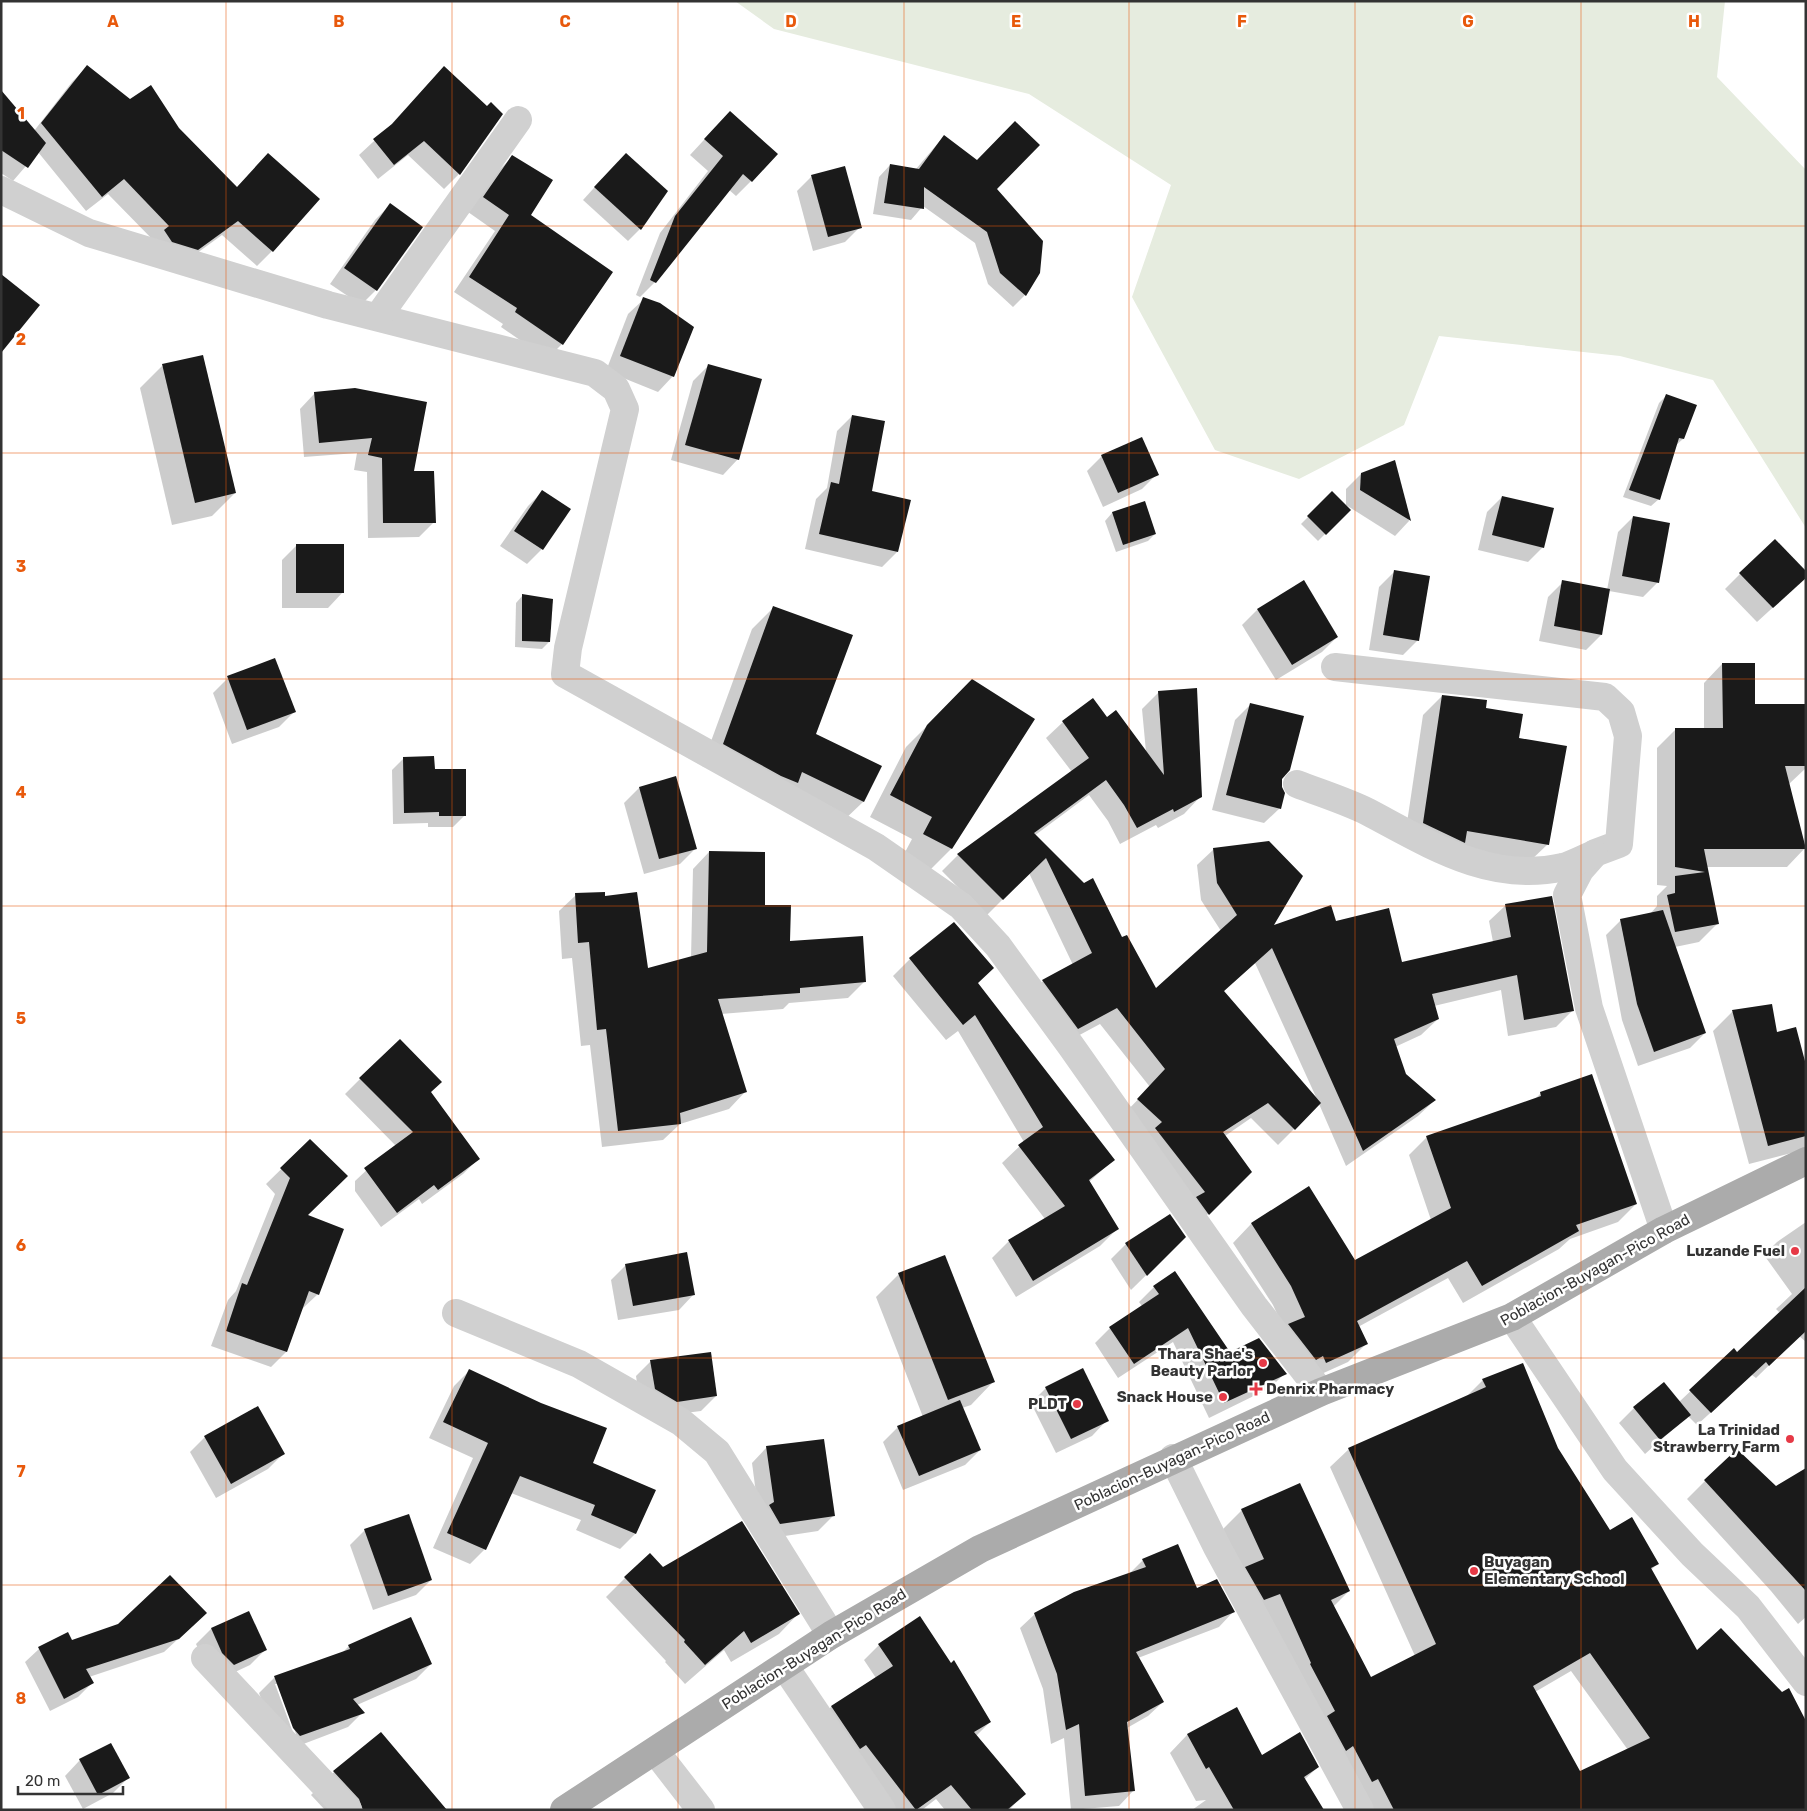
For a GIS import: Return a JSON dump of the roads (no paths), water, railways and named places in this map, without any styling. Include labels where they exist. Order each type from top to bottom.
[{"type":"main road","name":"Poblacion-Buyagan-Pico Road","points":[[564,1810],[656,1752],[726,1703],[785,1667],[831,1635],[980,1549],[1173,1458],[1321,1392],[1512,1318],[1664,1230],[1806,1161]]},
{"type":"street","points":[[378,317],[518,120]]},
{"type":"street","points":[[1,190],[88,233],[378,317],[594,373],[616,389],[625,409],[568,648],[565,674],[876,847],[961,906],[1003,953],[1071,1046],[1254,1306],[1321,1392]]},
{"type":"street","points":[[1297,784],[1366,811],[1435,848],[1463,860],[1536,871],[1564,867],[1619,844],[1628,736],[1621,712],[1605,697],[1335,667]]},
{"type":"street","points":[[1595,853],[1580,870],[1567,895],[1589,1008],[1664,1230]]},
{"type":"street","points":[[456,1313],[579,1364],[681,1422],[717,1452],[831,1635]]},
{"type":"street","points":[[1512,1318],[1615,1470],[1692,1554],[1748,1608],[1806,1682]]},
{"type":"street","points":[[1173,1458],[1217,1547],[1360,1810]]},
{"type":"street","points":[[205,1658],[348,1810]]},
{"type":"street","points":[[785,1667],[882,1810]]},
{"type":"street","points":[[656,1752],[701,1810]]},
{"type":"place","name":"Luzande Fuel","points":[[1795,1251]]},
{"type":"place","name":"Thara Shae's Beauty Parlor","points":[[1263,1363]]},
{"type":"place","name":"Denrix Pharmacy","points":[[1256,1389]]},
{"type":"place","name":"Snack House","points":[[1223,1397]]},
{"type":"place","name":"PLDT","points":[[1077,1404]]},
{"type":"place","name":"La Trinidad Strawberry Farm","points":[[1790,1439]]},
{"type":"place","name":"Buyagan Elementary School","points":[[1474,1571]]}]
